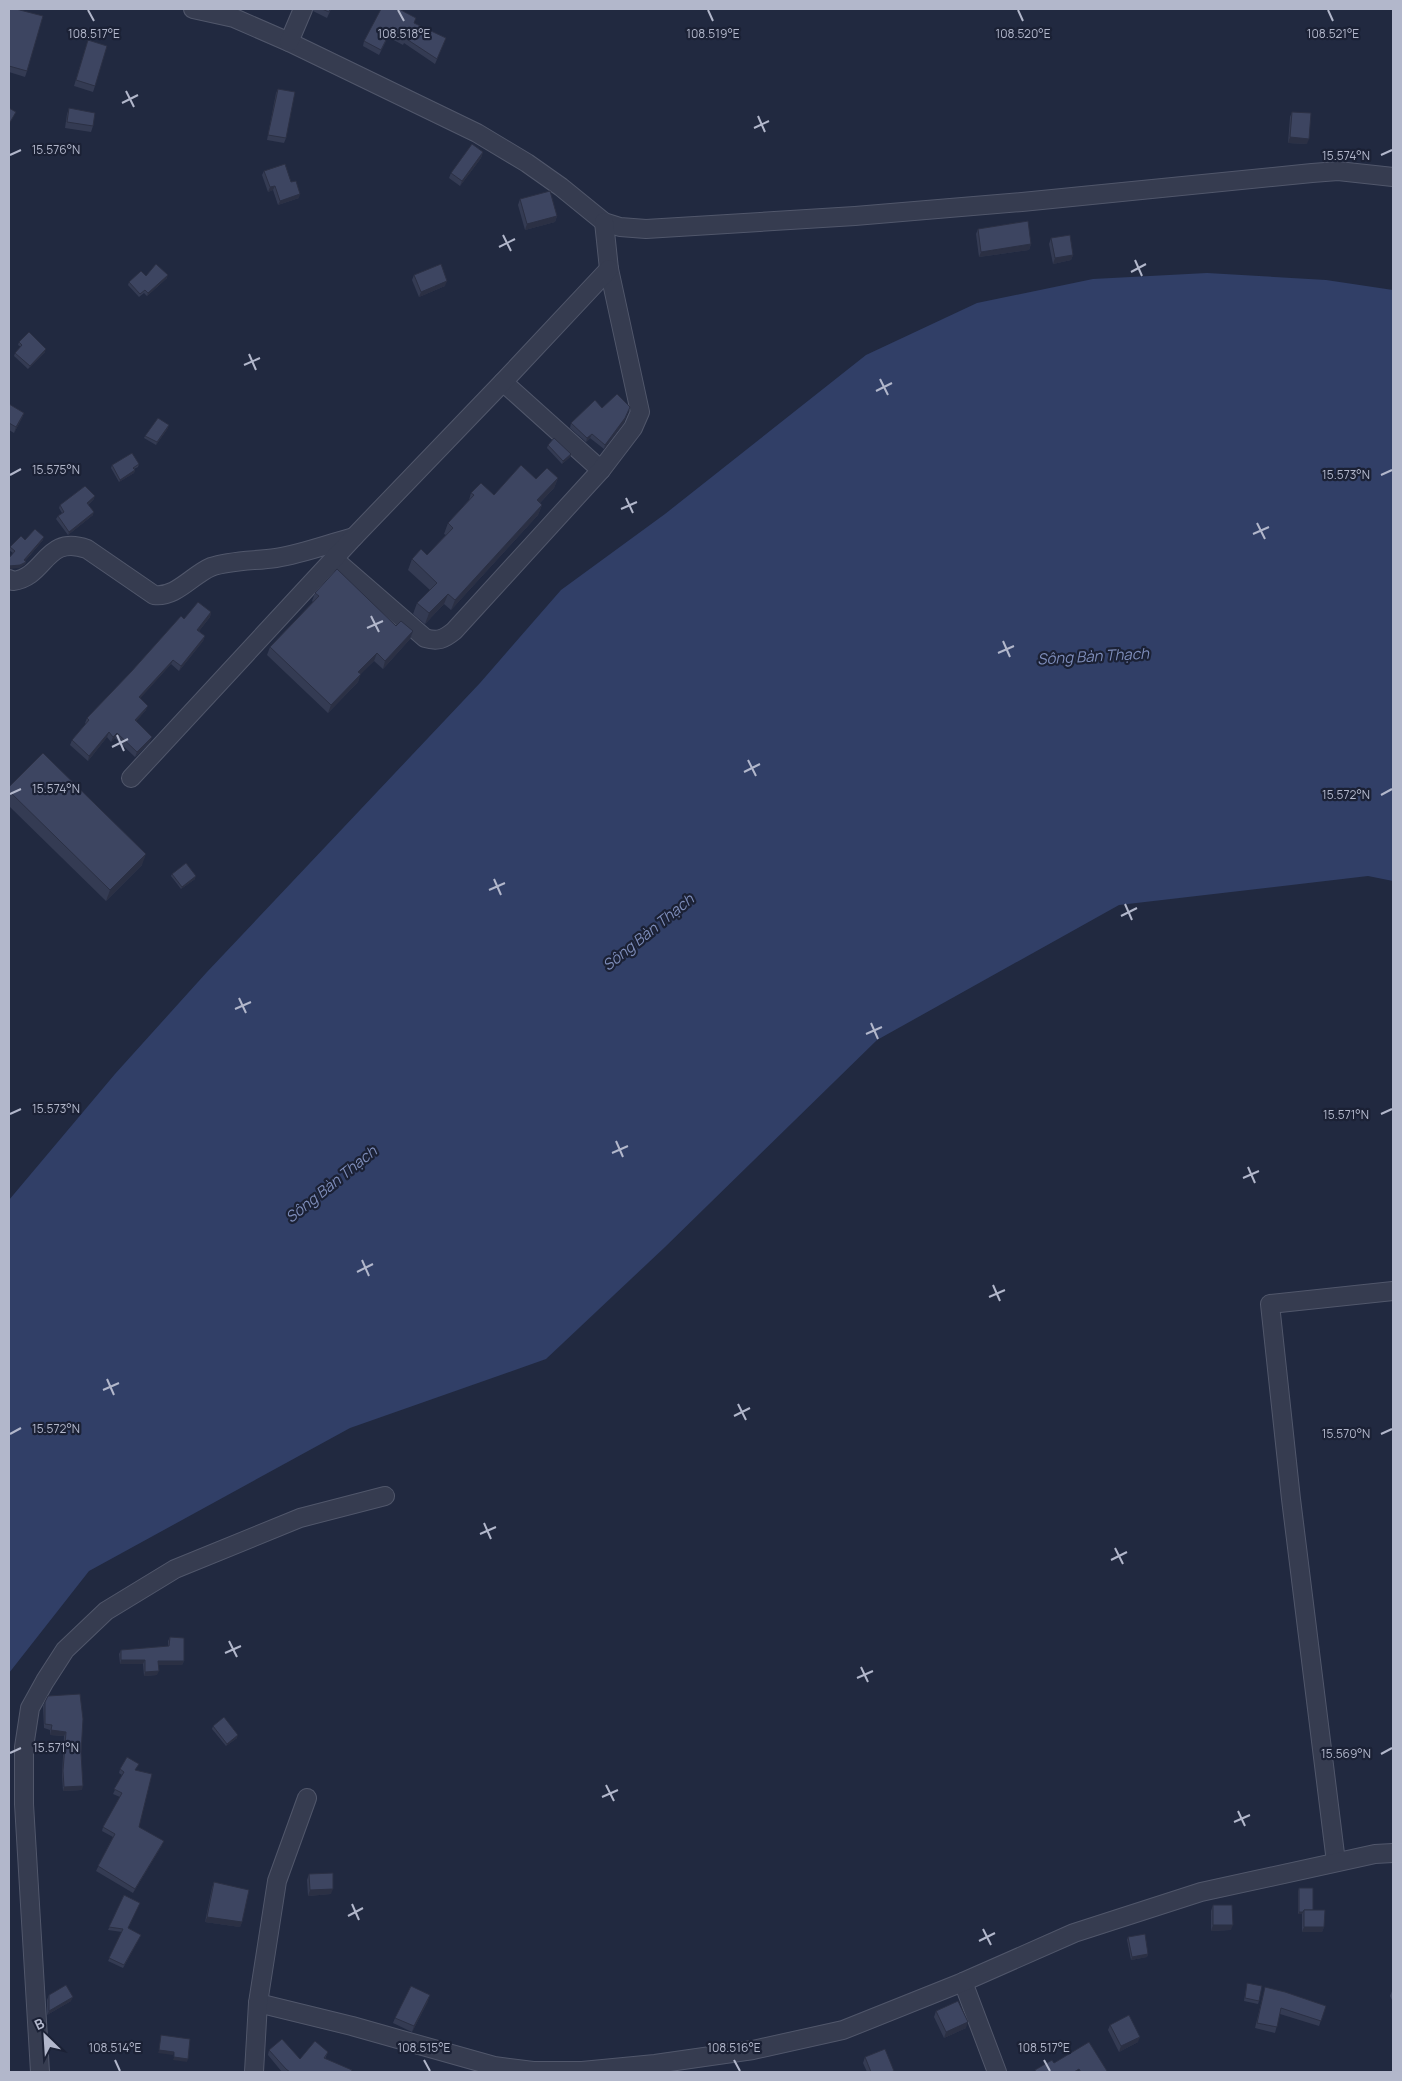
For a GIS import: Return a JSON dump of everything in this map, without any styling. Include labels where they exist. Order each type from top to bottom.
[{"type":"street","points":[[194,9],[234,18],[289,42],[478,133],[527,163],[604,222],[620,227],[646,229],[855,216],[1012,203],[1312,173],[1338,172],[1393,177]]},
{"type":"street","points":[[289,42],[303,9]]},
{"type":"street","points":[[334,559],[426,638],[436,641],[445,638],[454,631],[601,470],[634,428],[640,412],[609,269],[604,222]]},
{"type":"street","points":[[131,778],[354,537],[504,382],[609,269]]},
{"type":"street","points":[[504,382],[601,470]]},
{"type":"street","points":[[9,579],[13,581],[25,578],[58,548],[66,545],[76,545],[87,549],[154,595],[162,596],[171,593],[195,576],[220,564],[278,558],[354,537]]},
{"type":"street","points":[[1336,1862],[1291,1499],[1270,1304],[1393,1291]]},
{"type":"street","points":[[40,2072],[24,1804],[24,1747],[30,1708],[45,1681],[65,1650],[106,1611],[175,1568],[300,1518],[385,1496]]},
{"type":"street","points":[[254,2072],[258,2003],[277,1881],[308,1798]]},
{"type":"street","points":[[258,2003],[352,2026],[494,2066],[533,2071],[582,2071],[721,2056],[833,2032],[963,1982],[1074,1933],[1201,1892],[1375,1854],[1393,1853]]},
{"type":"street","points":[[963,1982],[997,2072]]},
{"type":"water","name":"Sông Bàn Thạch","points":[[1207,273],[1326,280],[1393,290],[1393,881],[1368,876],[1119,905],[877,1040],[665,1247],[546,1359],[350,1428],[89,1571],[9,1673],[9,1200],[115,1074],[207,972],[480,683],[561,590],[665,514],[866,355],[977,303],[1093,279]]},
{"type":"building","points":[[9,9],[43,16],[27,71],[9,66]]},
{"type":"building","points":[[381,9],[399,9],[416,18],[414,23],[446,38],[437,59],[405,38],[405,40],[390,32],[381,50],[364,41]]},
{"type":"building","points":[[88,40],[107,46],[95,86],[76,80]]},
{"type":"building","points":[[278,89],[295,92],[286,138],[268,135]]},
{"type":"building","points":[[9,108],[16,112],[9,124]]},
{"type":"building","points":[[69,108],[95,113],[93,126],[67,122]]},
{"type":"building","points":[[1292,112],[1311,113],[1309,139],[1290,137]]},
{"type":"building","points":[[472,144],[483,152],[462,181],[451,173]]},
{"type":"building","points":[[285,164],[291,182],[296,181],[300,194],[280,201],[275,186],[270,187],[264,171]]},
{"type":"building","points":[[550,191],[557,216],[527,224],[520,199]]},
{"type":"building","points":[[1028,221],[1031,244],[981,252],[978,229]]},
{"type":"building","points":[[1070,235],[1073,255],[1055,258],[1051,238]]},
{"type":"building","points":[[156,264],[168,275],[148,293],[145,290],[140,294],[129,282],[141,271],[146,276]]},
{"type":"building","points":[[441,264],[447,281],[421,292],[414,275]]},
{"type":"building","points":[[29,332],[46,349],[30,366],[15,353],[22,345],[19,342]]},
{"type":"building","points":[[617,394],[630,407],[625,418],[605,445],[592,434],[587,438],[571,423],[595,400],[602,408]]},
{"type":"building","points":[[9,404],[24,413],[16,427],[9,423]]},
{"type":"building","points":[[158,418],[169,425],[157,442],[145,436]]},
{"type":"building","points":[[554,438],[571,454],[563,461],[548,445]]},
{"type":"building","points":[[132,453],[139,464],[133,468],[135,470],[120,480],[112,465]]},
{"type":"building","points":[[521,465],[536,479],[547,468],[558,478],[537,500],[542,505],[455,600],[448,594],[429,613],[417,603],[437,583],[412,559],[421,549],[427,555],[453,528],[448,523],[474,495],[471,493],[481,483],[494,495]]},
{"type":"building","points":[[85,486],[95,496],[87,503],[94,512],[69,532],[58,516],[64,512],[60,505]]},
{"type":"building","points":[[35,529],[44,537],[24,560],[26,562],[20,565],[9,566],[9,558],[15,551],[10,547],[21,536],[25,540]]},
{"type":"building","points":[[337,569],[396,626],[401,621],[413,631],[385,661],[377,653],[358,672],[361,674],[331,705],[270,647],[319,596],[315,593]]},
{"type":"building","points":[[198,602],[211,612],[197,630],[205,636],[181,666],[173,660],[139,697],[148,706],[135,720],[152,737],[137,752],[117,733],[113,737],[109,732],[89,756],[72,740],[89,720],[87,718],[181,616],[184,619]]},
{"type":"building","points":[[43,753],[146,854],[110,890],[9,791],[9,787]]},
{"type":"building","points":[[186,863],[196,876],[182,887],[172,874]]},
{"type":"building","points":[[170,1637],[184,1638],[184,1661],[158,1661],[159,1671],[145,1672],[145,1660],[121,1660],[121,1650],[169,1646]]},
{"type":"building","points":[[80,1694],[83,1719],[81,1753],[83,1786],[64,1787],[63,1771],[66,1732],[51,1730],[52,1725],[45,1724],[45,1702],[48,1696]]},
{"type":"building","points":[[224,1717],[238,1735],[227,1744],[213,1726]]},
{"type":"building","points":[[127,1757],[139,1764],[135,1770],[152,1774],[139,1827],[164,1841],[135,1889],[98,1866],[115,1834],[103,1827],[122,1793],[114,1789],[124,1772],[120,1769]]},
{"type":"building","points":[[333,1873],[333,1889],[310,1890],[309,1874]]},
{"type":"building","points":[[214,1882],[249,1890],[242,1922],[207,1917]]},
{"type":"building","points":[[1299,1888],[1313,1888],[1313,1910],[1299,1912]]},
{"type":"building","points":[[124,1895],[140,1903],[128,1928],[141,1935],[124,1965],[109,1958],[123,1929],[109,1927]]},
{"type":"building","points":[[1213,1905],[1232,1905],[1233,1925],[1213,1925]]},
{"type":"building","points":[[1304,1910],[1325,1910],[1324,1927],[1304,1927]]},
{"type":"building","points":[[1145,1934],[1148,1954],[1132,1957],[1128,1937]]},
{"type":"building","points":[[1247,1983],[1262,1986],[1259,2001],[1245,1998]]},
{"type":"building","points":[[66,1985],[73,1997],[49,2011],[49,1995]]},
{"type":"building","points":[[411,1986],[430,1995],[414,2026],[395,2018]]},
{"type":"building","points":[[1265,1987],[1326,2006],[1321,2021],[1281,2008],[1277,2027],[1257,2023]]},
{"type":"building","points":[[958,2001],[968,2022],[946,2032],[936,2011]]},
{"type":"building","points":[[1129,2015],[1140,2037],[1121,2046],[1110,2025]]},
{"type":"building","points":[[161,2035],[190,2039],[188,2059],[174,2057],[174,2052],[159,2050]]},
{"type":"building","points":[[282,2039],[300,2059],[315,2041],[328,2052],[324,2058],[352,2070],[351,2072],[290,2072],[269,2050]]},
{"type":"building","points":[[1089,2042],[1107,2071],[1081,2072],[1079,2069],[1074,2072],[1036,2072],[1035,2070],[1052,2060],[1054,2063]]},
{"type":"building","points":[[885,2049],[894,2071],[871,2072],[865,2057]]}]
